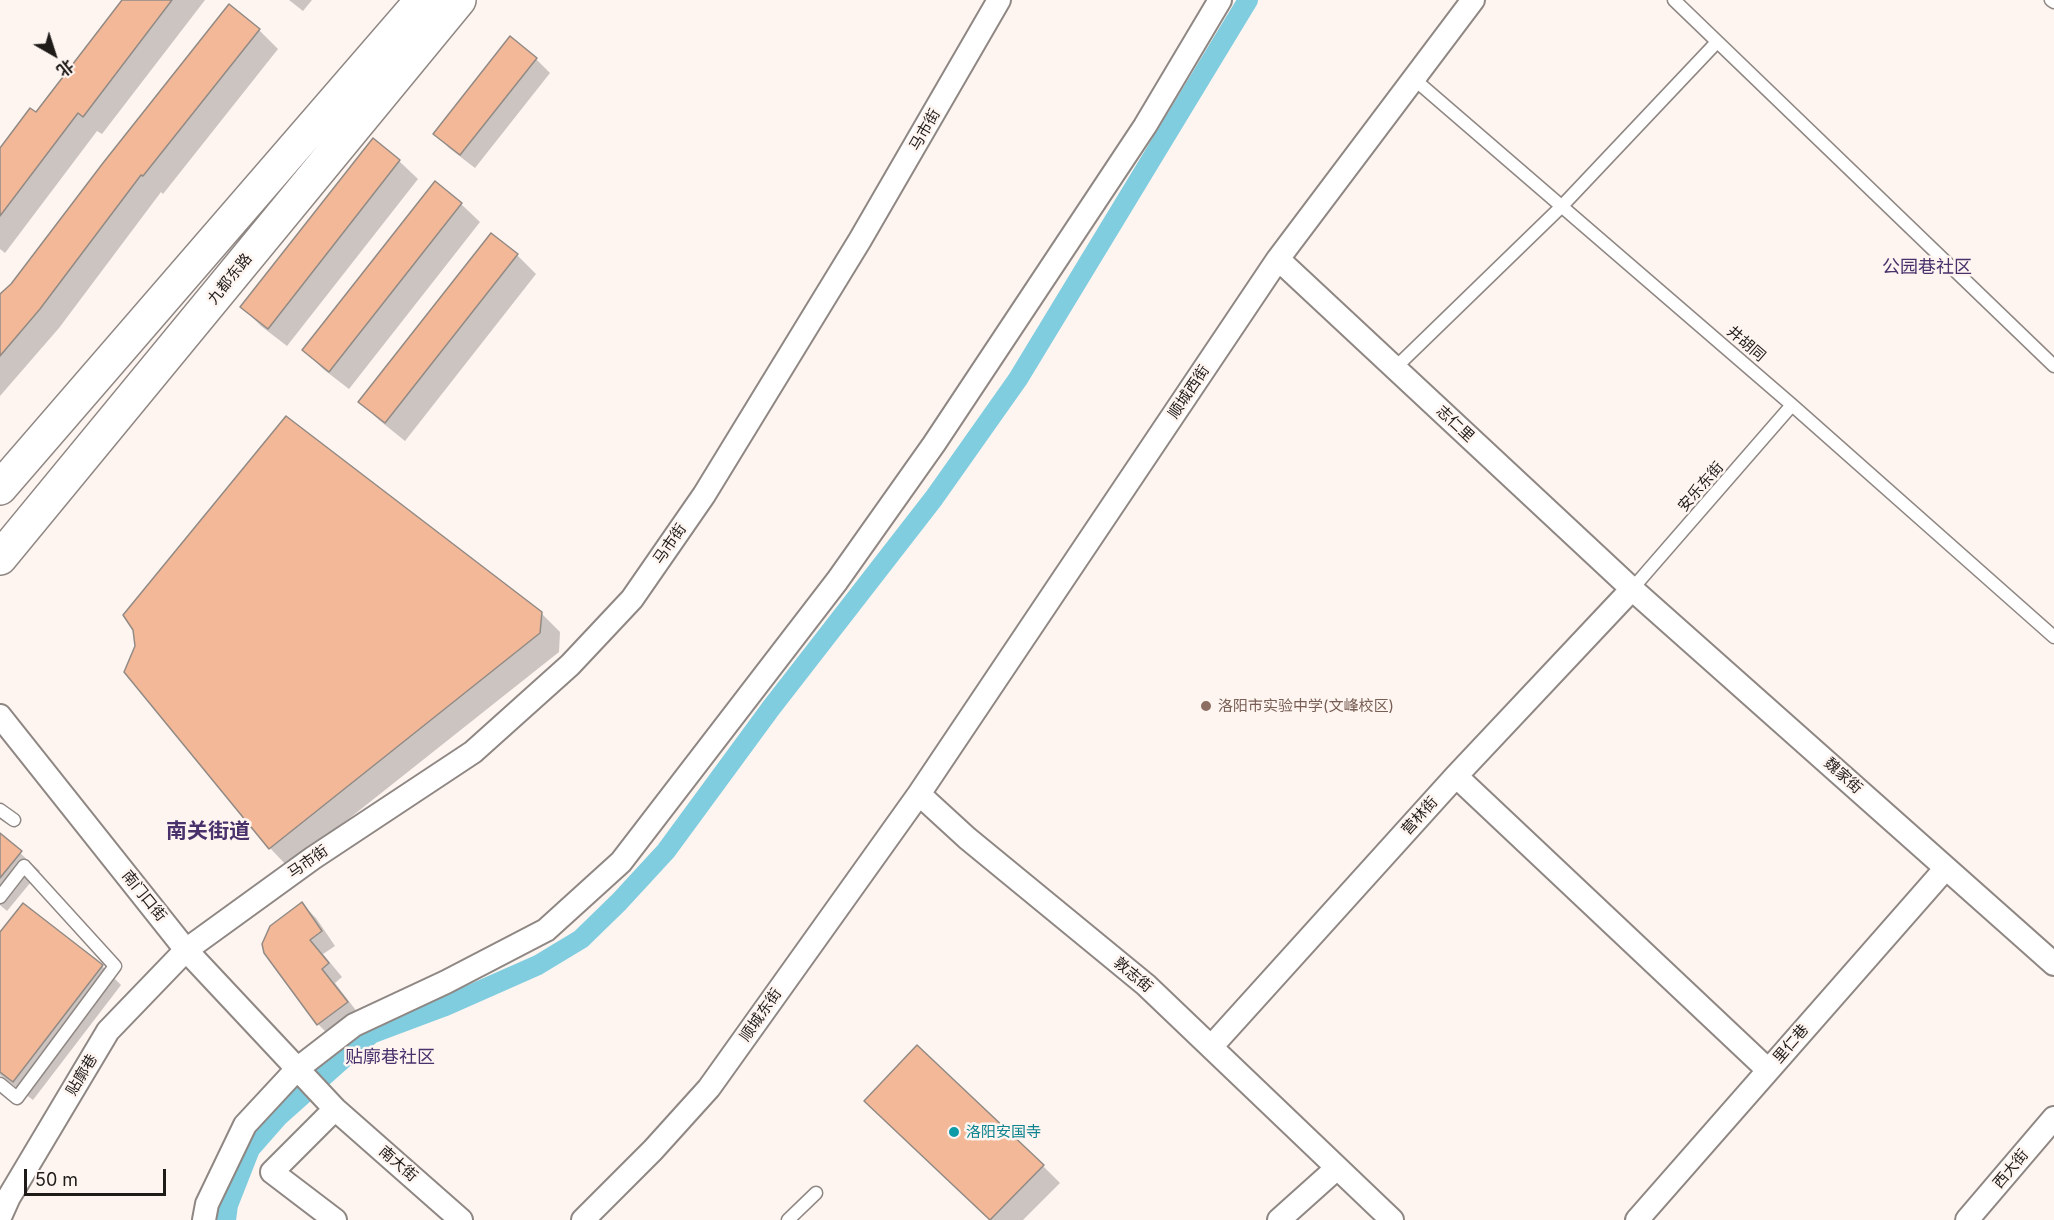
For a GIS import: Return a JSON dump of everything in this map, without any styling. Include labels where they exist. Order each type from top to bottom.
[{"type":"highway","points":[[0,488],[422,0]]},
{"type":"highway","name":"九都东路","points":[[0,558],[459,0]]},
{"type":"street","name":"马市街","points":[[186,950],[313,858],[473,752],[570,665],[632,599],[704,495],[854,251],[999,0]]},
{"type":"street","points":[[204,1220],[207,1204],[245,1125],[297,1069],[354,1025],[446,982],[546,930],[621,862],[837,581],[934,444],[1145,126],[1220,0]]},
{"type":"street","name":"顺城西街","points":[[919,794],[1278,259],[1473,0]]},
{"type":"street","name":"志仁里","points":[[1278,259],[1632,589]]},
{"type":"street","name":"营林街","points":[[1211,1047],[1456,776],[1632,589]]},
{"type":"street","name":"魏家街","points":[[1632,589],[2054,964]]},
{"type":"street","name":"南门口街","points":[[0,716],[186,950],[297,1069]]},
{"type":"street","points":[[1456,776],[1768,1070]]},
{"type":"street","name":"敦志街","points":[[919,794],[967,838],[1146,985],[1392,1220]]},
{"type":"street","name":"顺城东街","points":[[583,1220],[654,1150],[709,1088],[919,794]]},
{"type":"street","name":"里仁巷","points":[[1636,1220],[1946,868]]},
{"type":"street","name":"贴廓巷","points":[[0,1217],[9,1197],[108,1031],[186,950]]},
{"type":"street","name":"南大街","points":[[297,1069],[335,1109],[460,1220]]},
{"type":"street","points":[[335,1109],[272,1172],[335,1220]]},
{"type":"street","name":"西大街","points":[[1967,1220],[2054,1118]]},
{"type":"street","points":[[1279,1220],[1337,1168]]},
{"type":"lane","points":[[1674,0],[2054,366]]},
{"type":"lane","points":[[1395,368],[1562,206],[1718,42]]},
{"type":"lane","name":"井胡同","points":[[1414,79],[1792,405],[2054,637]]},
{"type":"lane","name":"安乐东街","points":[[1632,589],[1792,405]]},
{"type":"lane","points":[[0,810],[14,820]]},
{"type":"lane","points":[[0,897],[24,866],[115,966],[17,1098],[0,1084]]},
{"type":"lane","points":[[788,1220],[816,1193]]},
{"type":"building","points":[[122,0],[172,0],[83,117],[78,113],[0,216],[0,148],[30,108],[36,112]]},
{"type":"building","points":[[229,4],[260,29],[143,176],[141,175],[40,309],[0,356],[0,294],[11,284]]},
{"type":"building","points":[[510,36],[537,58],[460,155],[433,134]]},
{"type":"building","points":[[373,138],[400,160],[268,329],[240,307]]},
{"type":"building","points":[[435,181],[462,203],[329,372],[302,350]]},
{"type":"building","points":[[491,233],[518,254],[385,423],[358,402]]},
{"type":"building","points":[[286,416],[542,612],[540,633],[269,849],[124,672],[135,646],[133,630],[123,615]]},
{"type":"building","points":[[0,833],[22,851],[0,878]]},
{"type":"building","points":[[302,902],[322,931],[310,940],[329,963],[322,969],[348,1002],[317,1025],[264,953],[262,944],[270,926]]},
{"type":"building","points":[[23,903],[103,965],[13,1082],[0,1072],[0,932]]},
{"type":"building","name":"洛阳安国寺","points":[[917,1045],[1044,1165],[990,1220],[864,1101]]},
{"type":"waterway","points":[[226,1220],[228,1205],[250,1149],[279,1116],[371,1034],[443,1007],[538,965],[581,939],[666,851],[771,708],[934,498],[1018,379],[1248,0]]},
{"type":"place","name":"洛阳市实验中学(文峰校区)","points":[[1206,706]]},
{"type":"place","name":"洛阳安国寺","points":[[954,1132]]},
{"type":"district","name":"公园巷社区","points":[[1927,268]]},
{"type":"district","name":"南关街道","points":[[208,832]]},
{"type":"district","name":"贴廓巷社区","points":[[390,1058]]}]
